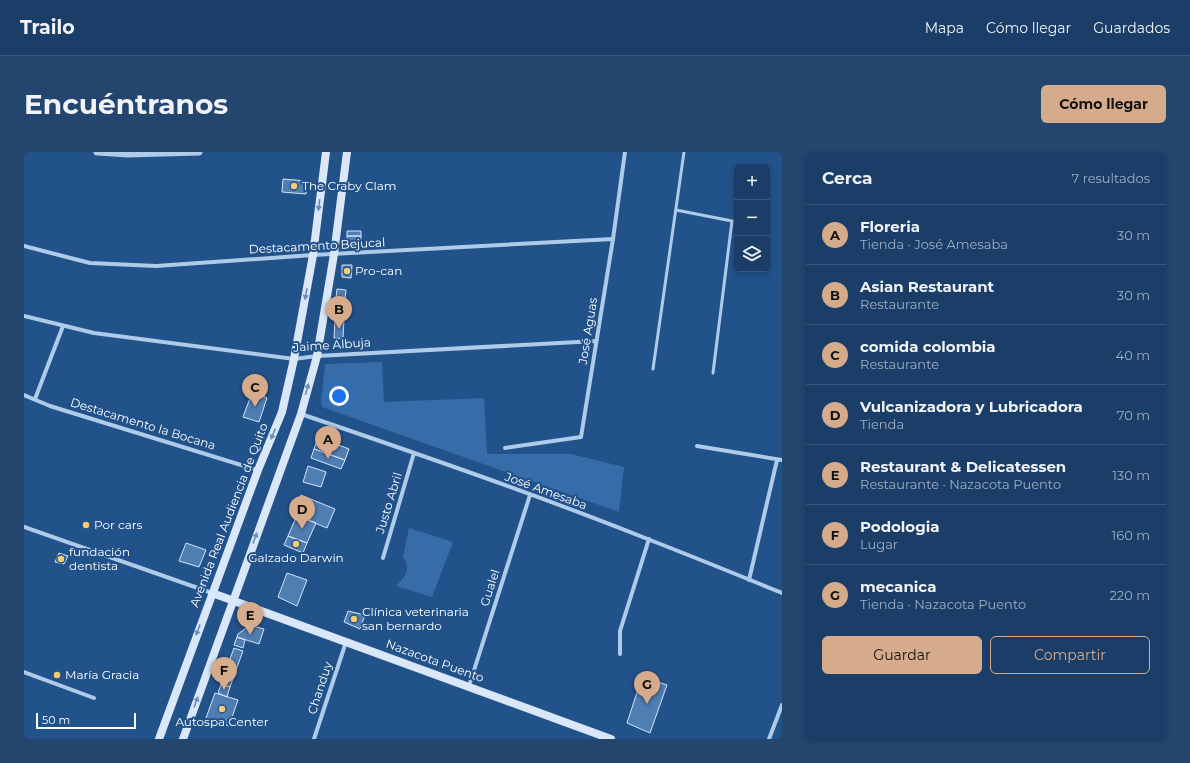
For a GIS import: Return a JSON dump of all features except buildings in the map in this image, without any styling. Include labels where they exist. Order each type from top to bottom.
[{"type":"main road","name":"Avenida Real Audiencia de Quito","points":[[158,739],[258,470],[282,412],[294,359],[313,255],[326,152]]},
{"type":"main road","points":[[183,739],[301,414],[317,356],[334,254],[347,152]]},
{"type":"main road","name":"Nazacota Puento","points":[[212,593],[611,739]]},
{"type":"street","points":[[98,152],[199,152]]},
{"type":"street","name":"José Aguas","points":[[504,448],[581,437],[625,152]]},
{"type":"street","name":"Destacamento Bejucal","points":[[24,246],[90,263],[156,266],[313,255],[612,239]]},
{"type":"street","name":"Jaime Albuja","points":[[24,316],[94,333],[294,359],[317,356],[596,341]]},
{"type":"street","points":[[35,399],[63,326]]},
{"type":"street","name":"Destacamento la Bocana","points":[[24,395],[50,406],[258,470]]},
{"type":"street","name":"José Amesaba","points":[[301,414],[530,495],[782,593]]},
{"type":"street","points":[[697,446],[782,460]]},
{"type":"street","name":"Justo Abril","points":[[383,558],[414,453]]},
{"type":"street","points":[[749,580],[777,460]]},
{"type":"street","name":"Gualel","points":[[469,686],[530,495]]},
{"type":"street","name":"Nazacota Puento","points":[[24,527],[212,593]]},
{"type":"street","points":[[620,654],[620,631],[649,540]]},
{"type":"street","name":"Chanduy","points":[[314,739],[346,642]]},
{"type":"street","points":[[24,672],[94,698]]},
{"type":"street","points":[[769,739],[782,706]]},
{"type":"lane","points":[[653,369],[684,152]]},
{"type":"lane","points":[[676,210],[732,220],[713,373]]},
{"type":"shaded area","points":[[382,362],[384,402],[484,398],[487,454],[571,454],[624,467],[619,512],[322,407],[321,402],[325,364]]},
{"type":"shaded area","points":[[409,528],[453,542],[432,597],[396,586],[405,576],[407,569],[406,561],[403,557]]},
{"type":"place","name":"The Craby Clam","points":[[294,186]]},
{"type":"place","name":"Pro-can","points":[[347,271]]},
{"type":"place","name":"Asian Restaurant","points":[[339,329]]},
{"type":"place","name":"comida colombia","points":[[255,407]]},
{"type":"place","name":"Floreria","points":[[328,459]]},
{"type":"place","name":"Por cars","points":[[86,525]]},
{"type":"place","name":"Vulcanizadora y Lubricadora","points":[[302,529]]},
{"type":"place","name":"Galzado Darwin","points":[[296,544]]},
{"type":"place","name":"fundación dentista","points":[[61,559]]},
{"type":"place","name":"Clínica veterinaria san bernardo","points":[[354,619]]},
{"type":"place","name":"Restaurant & Delicatessen","points":[[250,635]]},
{"type":"place","name":"María Gracia","points":[[57,675]]},
{"type":"place","name":"Podologia","points":[[224,690]]},
{"type":"place","name":"mecanica","points":[[647,704]]},
{"type":"place","name":"Autospa Center","points":[[222,709]]}]
